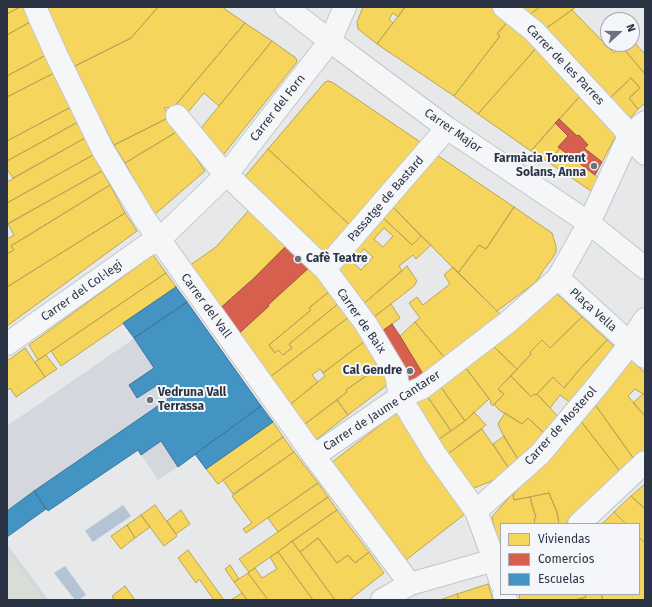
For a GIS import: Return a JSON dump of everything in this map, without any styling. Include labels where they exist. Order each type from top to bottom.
[{"type":"street","name":"Carrer del Vall","points":[[35,7],[56,54],[103,150],[159,240],[314,456],[410,584]]},
{"type":"street","name":"Carrer Major","points":[[286,7],[321,46],[584,220]]},
{"type":"street","name":"Carrer del Forn","points":[[159,240],[227,174],[321,46],[345,7]]},
{"type":"street","name":"Carrer de les Parres","points":[[504,7],[534,31],[633,129]]},
{"type":"street","name":"Carrer de Baix","points":[[177,116],[218,166],[325,269],[366,324],[396,374],[400,397],[435,454],[476,511],[498,559],[500,575]]},
{"type":"street","name":"Passatge de Bastard","points":[[325,269],[447,128]]},
{"type":"street","points":[[633,129],[645,154]]},
{"type":"street","points":[[558,278],[584,220],[633,129]]},
{"type":"street","points":[[584,220],[645,268]]},
{"type":"street","name":"Carrer del Col·legi","points":[[7,344],[146,246],[159,240]]},
{"type":"street","name":"Carrer de Jaume Cantarer","points":[[314,456],[400,397],[422,388],[508,322],[558,278]]},
{"type":"street","name":"Plaça Vella","points":[[558,278],[632,351]]},
{"type":"street","points":[[632,351],[645,319]]},
{"type":"street","name":"Carrer de Mosterol","points":[[476,511],[540,454],[597,386],[632,351]]},
{"type":"street","points":[[580,523],[645,462]]},
{"type":"street","points":[[382,600],[410,584],[498,559]]},
{"type":"shaded area","name":"Vedruna Vall Terrassa","points":[[187,302],[261,406],[158,480],[138,450],[48,511],[34,492],[7,511],[7,426]]},
{"type":"shaded area","points":[[7,544],[48,600],[7,600]]},
{"type":"shaded area","points":[[7,550],[44,600],[9,600],[7,597]]},
{"type":"water","points":[[123,505],[131,516],[93,542],[85,531]]},
{"type":"water","points":[[65,566],[86,595],[78,600],[75,600],[54,573]]},
{"type":"building: Viviendas","points":[[7,7],[20,7],[7,14]]},
{"type":"building: Viviendas","points":[[20,7],[23,7],[30,22],[7,35],[7,14]]},
{"type":"building: Viviendas","points":[[45,7],[158,7],[131,38],[73,67]]},
{"type":"building: Viviendas","points":[[158,7],[222,7],[245,23],[174,107],[164,108],[170,117],[114,145],[73,67],[131,38]]},
{"type":"building: Viviendas","points":[[363,7],[405,7],[398,17],[393,13],[389,19],[393,23],[377,44],[358,29],[357,22]]},
{"type":"building: Viviendas","points":[[405,7],[490,7],[511,18],[497,34],[500,36],[454,96],[377,44]]},
{"type":"building: Viviendas","points":[[520,7],[540,7],[525,18]]},
{"type":"building: Viviendas","points":[[540,7],[576,7],[541,32],[525,18]]},
{"type":"building: Viviendas","points":[[572,10],[600,39],[600,52],[626,52],[645,74],[645,103],[638,109],[629,98],[640,88],[631,78],[608,100],[541,32]]},
{"type":"building: Viviendas","points":[[511,18],[538,46],[478,114],[454,96],[500,36],[497,34]]},
{"type":"building: Viviendas","points":[[30,22],[46,55],[7,76],[7,35]]},
{"type":"building: Viviendas","points":[[245,23],[272,41],[219,106],[204,93],[183,118],[174,107]]},
{"type":"building: Viviendas","points":[[272,41],[296,58],[297,62],[220,159],[197,133]]},
{"type":"building: Viviendas","points":[[538,46],[583,93],[531,151],[478,114]]},
{"type":"building: Viviendas","points":[[640,49],[645,54],[645,74],[627,52],[640,52]]},
{"type":"building: Viviendas","points":[[46,55],[54,73],[7,97],[7,76]]},
{"type":"building: Viviendas","points":[[54,73],[71,107],[7,141],[7,97]]},
{"type":"building: Viviendas","points":[[631,78],[640,88],[629,98],[638,109],[628,121],[608,100]]},
{"type":"building: Viviendas","points":[[325,82],[332,82],[426,146],[353,228],[268,149]]},
{"type":"building: Viviendas","points":[[583,93],[619,130],[602,162],[584,148],[588,145],[579,135],[577,136],[559,119]]},
{"type":"building: Viviendas","points":[[71,107],[78,122],[7,161],[7,141]]},
{"type":"building: Viviendas","points":[[170,117],[178,131],[125,163],[114,145]]},
{"type":"building: Viviendas","points":[[78,122],[85,138],[13,178],[7,169],[7,161]]},
{"type":"building: Viviendas","points":[[555,123],[568,136],[558,147],[560,148],[548,162],[531,151]]},
{"type":"building: Viviendas","points":[[178,131],[205,171],[154,215],[125,163]]},
{"type":"building: Viviendas","points":[[85,138],[93,155],[7,203],[7,182]]},
{"type":"building: Viviendas","points":[[560,148],[599,178],[591,191],[548,162]]},
{"type":"building: Viviendas","points":[[268,149],[353,228],[326,257],[242,180]]},
{"type":"building: Viviendas","points":[[434,153],[514,207],[486,249],[479,245],[458,273],[387,201]]},
{"type":"building: Viviendas","points":[[93,155],[102,171],[7,224],[7,203]]},
{"type":"building: Viviendas","points":[[102,171],[110,185],[11,246],[14,250],[7,254],[7,239],[14,235],[8,224]]},
{"type":"building: Viviendas","points":[[110,185],[125,213],[7,287],[7,254],[14,250],[11,246]]},
{"type":"building: Viviendas","points":[[387,201],[421,236],[412,245],[378,213]]},
{"type":"building: Viviendas","points":[[514,207],[552,233],[556,246],[556,252],[536,282],[497,311],[458,273],[479,245],[486,249]]},
{"type":"building: Viviendas","points":[[251,208],[291,241],[253,279],[216,312],[186,268],[216,247]]},
{"type":"building: Viviendas","points":[[125,213],[137,231],[7,326],[7,287]]},
{"type":"building: Viviendas","points":[[378,213],[412,245],[421,236],[431,245],[416,259],[413,255],[399,266],[402,271],[361,306],[334,262]],"holes":[[[384,228],[393,236],[383,247],[374,239]],[[364,249],[373,257],[361,270],[352,262]]]},
{"type":"building: Viviendas","points":[[153,255],[166,273],[38,360],[29,345]]},
{"type":"building: Viviendas","points":[[312,265],[330,291],[309,308],[311,310],[269,345],[275,353],[278,350],[283,355],[292,348],[289,344],[339,303],[349,317],[266,380],[234,338]]},
{"type":"building: Viviendas","points":[[407,266],[417,281],[414,286],[370,320],[361,306]]},
{"type":"building: Viviendas","points":[[453,267],[504,318],[448,362],[415,322],[420,318],[409,303],[417,297],[423,305],[450,284],[444,275]]},
{"type":"building: Viviendas","points":[[166,273],[176,287],[61,366],[51,351]]},
{"type":"building: Viviendas","points":[[330,291],[339,303],[289,344],[292,348],[283,355],[278,350],[275,353],[269,345],[311,310],[309,308]]},
{"type":"building: Viviendas","points":[[556,293],[582,317],[550,348],[542,340],[530,352],[531,354],[517,369],[493,346],[523,320],[546,304]]},
{"type":"building: Viviendas","points":[[391,304],[400,318],[378,334],[370,320]]},
{"type":"building: Viviendas","points":[[349,317],[369,338],[323,373],[320,369],[312,375],[318,382],[287,407],[266,380]]},
{"type":"building: Viviendas","points":[[582,317],[607,340],[564,388],[553,377],[537,394],[534,394],[531,397],[511,376],[531,354],[530,352],[542,340],[550,348]]},
{"type":"building: Viviendas","points":[[415,322],[448,362],[426,379],[400,336]]},
{"type":"building: Viviendas","points":[[369,338],[385,363],[346,390],[347,392],[301,427],[287,407],[325,376],[323,373]]},
{"type":"building: Viviendas","points":[[607,340],[618,350],[571,403],[560,395],[550,408],[537,394],[553,377],[564,388]]},
{"type":"building: Viviendas","points":[[493,346],[517,369],[498,389],[504,394],[493,406],[490,403],[491,401],[465,367]]},
{"type":"building: Viviendas","points":[[25,348],[45,377],[16,397],[10,388],[7,391],[7,361]]},
{"type":"building: Viviendas","points":[[46,355],[57,369],[45,377],[35,362]]},
{"type":"building: Viviendas","points":[[626,355],[645,373],[645,393],[643,394],[635,389],[628,396],[645,416],[645,454],[636,462],[594,403]]},
{"type":"building: Viviendas","points":[[385,363],[395,379],[348,415],[337,400],[347,392],[346,390]]},
{"type":"building: Viviendas","points":[[465,367],[489,399],[465,421],[438,383]]},
{"type":"building: Viviendas","points":[[511,376],[531,397],[534,394],[537,394],[563,422],[549,438],[528,418],[522,424],[499,410],[494,404],[504,394],[498,389]]},
{"type":"building: Viviendas","points":[[438,383],[465,421],[451,431],[425,393]]},
{"type":"building: Viviendas","points":[[425,393],[451,431],[436,441],[409,403]]},
{"type":"building: Viviendas","points":[[645,393],[645,416],[633,403]]},
{"type":"building: Viviendas","points":[[337,400],[348,415],[313,442],[301,427]]},
{"type":"building: Viviendas","points":[[594,403],[636,462],[622,474],[580,420]]},
{"type":"building: Viviendas","points":[[474,412],[486,425],[445,456],[436,441],[465,421]]},
{"type":"building: Viviendas","points":[[396,413],[470,510],[406,560],[331,463]]},
{"type":"building: Viviendas","points":[[505,413],[522,424],[528,418],[549,438],[521,464],[504,437],[498,424]]},
{"type":"building: Viviendas","points":[[580,420],[622,474],[565,523],[559,523],[557,512],[549,493],[514,500],[513,495]]},
{"type":"building: Viviendas","points":[[273,422],[283,437],[218,484],[206,469]]},
{"type":"building: Viviendas","points":[[482,429],[512,473],[469,490],[445,456]]},
{"type":"building: Viviendas","points":[[504,436],[521,464],[512,473],[493,444]]},
{"type":"building: Viviendas","points":[[283,437],[294,452],[233,494],[223,480]]},
{"type":"building: Viviendas","points":[[294,452],[318,483],[246,533],[243,529],[252,523],[232,496]]},
{"type":"building: Viviendas","points":[[318,483],[328,497],[278,532],[268,518]]},
{"type":"building: Viviendas","points":[[645,484],[645,509],[631,496]]},
{"type":"building: Viviendas","points":[[513,493],[514,500],[530,497],[536,518],[534,519],[535,523],[500,523],[500,542],[498,543],[492,517]]},
{"type":"building: Viviendas","points":[[549,493],[557,512],[559,523],[535,523],[534,519],[536,518],[530,497]]},
{"type":"building: Viviendas","points":[[631,496],[645,509],[645,543],[640,538],[640,523],[625,523],[614,512]]},
{"type":"building: Viviendas","points":[[328,497],[337,510],[249,572],[239,559]]},
{"type":"building: Viviendas","points":[[155,505],[177,536],[164,546],[141,515]]},
{"type":"building: Viviendas","points":[[181,510],[190,524],[176,534],[167,521]]},
{"type":"building: Viviendas","points":[[337,510],[369,552],[355,563],[348,555],[337,563],[318,538],[300,552],[292,541]]},
{"type":"building: Viviendas","points":[[614,512],[625,523],[603,523]]},
{"type":"building: Viviendas","points":[[141,515],[150,527],[135,538],[127,525]]},
{"type":"building: Viviendas","points":[[127,525],[135,538],[121,549],[111,536]]},
{"type":"building: Viviendas","points":[[318,538],[337,563],[348,555],[355,563],[369,552],[384,573],[349,600],[335,600],[300,552]]},
{"type":"building: Viviendas","points":[[640,538],[645,543],[645,600],[603,600],[601,595],[640,595]]},
{"type":"building: Viviendas","points":[[292,541],[335,600],[313,600],[278,552]]},
{"type":"building: Viviendas","points":[[188,550],[224,600],[214,600],[199,579],[196,583],[178,558]]},
{"type":"building: Viviendas","points":[[278,552],[313,600],[268,600],[248,573],[255,568],[262,578],[277,569],[270,557]]},
{"type":"building: Viviendas","points":[[230,565],[239,579],[234,582],[225,569]]},
{"type":"building: Viviendas","points":[[248,573],[268,600],[247,600],[234,582]]},
{"type":"building: Viviendas","points":[[488,584],[493,600],[459,600],[457,594]]},
{"type":"building: Viviendas","points":[[125,586],[135,600],[114,600],[112,596]]},
{"type":"building: Viviendas","points":[[242,593],[247,600],[231,600]]},
{"type":"building: Viviendas","points":[[457,594],[459,600],[440,600]]},
{"type":"building: Viviendas","points":[[519,595],[585,595],[586,597],[576,600],[520,600]]},
{"type":"building: Viviendas","points":[[585,595],[601,595],[603,600],[576,600],[586,597]]},
{"type":"building: Comercios","points":[[559,119],[577,136],[579,135],[588,145],[584,148],[602,162],[595,175],[558,147],[568,136],[555,123]]},
{"type":"building: Comercios","points":[[291,241],[312,265],[234,338],[216,312],[253,279]]},
{"type":"building: Comercios","points":[[392,324],[426,379],[408,382],[378,334]]},
{"type":"building: Escuelas","points":[[176,287],[187,302],[134,338],[123,323]]},
{"type":"building: Escuelas","points":[[187,302],[261,406],[178,467],[161,441],[141,455],[138,450],[48,511],[34,491],[168,399],[159,384],[137,398],[129,385],[154,368],[134,338]]},
{"type":"building: Escuelas","points":[[261,406],[273,422],[206,469],[195,454]]},
{"type":"building: Escuelas","points":[[34,491],[46,509],[7,537],[7,511]]},
{"type":"place","name":"Farmàcia Torrent Solans, Anna","points":[[594,166]]},
{"type":"place","name":"Cafè Teatre","points":[[298,259]]},
{"type":"place","name":"Cal Gendre","points":[[410,371]]},
{"type":"place","name":"Vedruna Vall Terrassa","points":[[150,400]]}]
